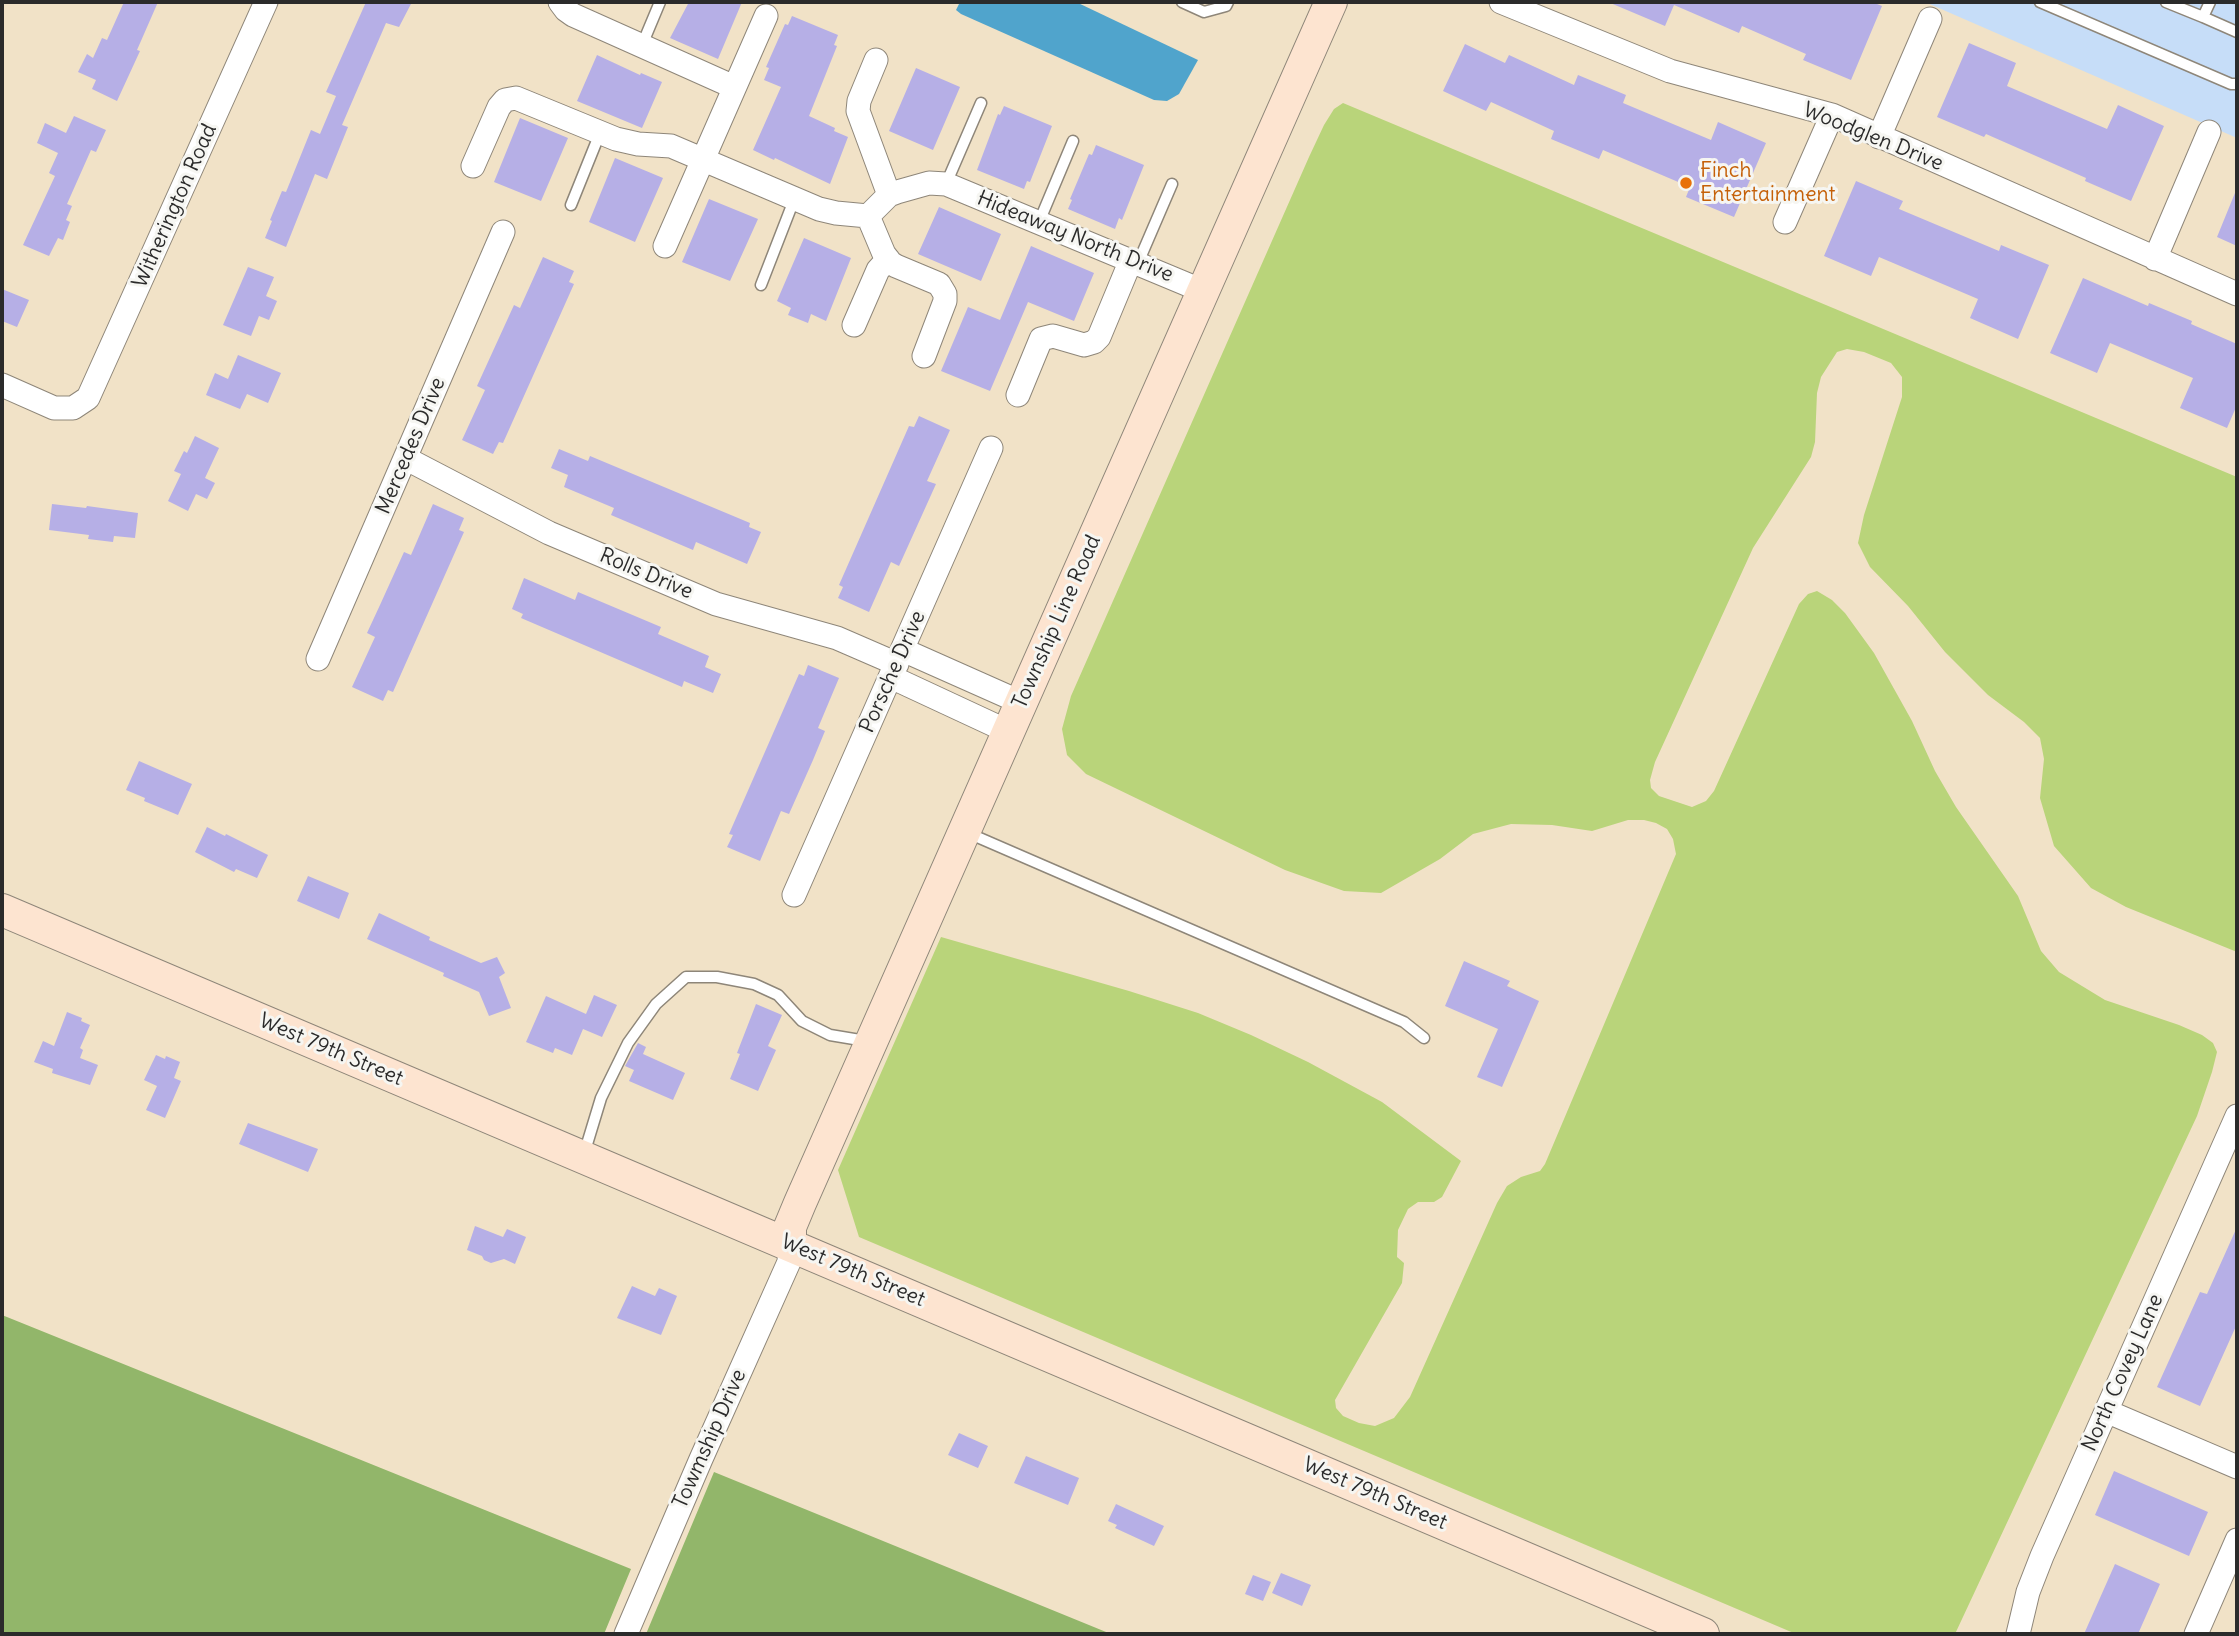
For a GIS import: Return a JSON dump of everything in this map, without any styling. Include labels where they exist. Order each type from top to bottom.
[{"type":"main road","name":"Township Line Road","points":[[789,1244],[790,1227],[1331,2]]},
{"type":"main road","name":"West 79th Street","points":[[2,910],[1703,1634]]},
{"type":"street","name":"Witherington Road","points":[[2,385],[54,408],[68,409],[89,398],[266,2]]},
{"type":"street","points":[[560,2],[573,15],[734,87]]},
{"type":"street","name":"Woodglen Drive","points":[[1501,2],[1670,71],[1832,116],[2237,294]]},
{"type":"street","points":[[665,246],[766,16]]},
{"type":"street","points":[[1879,137],[1930,19]]},
{"type":"street","points":[[876,60],[858,104],[858,111],[889,195]]},
{"type":"street","points":[[473,166],[499,107],[505,100],[521,99],[600,133],[638,144],[671,146],[794,200],[836,213],[868,216]]},
{"type":"street","points":[[1785,222],[1832,116]]},
{"type":"street","points":[[2155,259],[2209,132]]},
{"type":"street","points":[[868,216],[889,195],[921,184],[946,184]]},
{"type":"street","name":"Hideaway North Drive","points":[[946,184],[1203,291]]},
{"type":"street","points":[[868,216],[888,259],[895,266],[939,284],[945,294],[945,301],[924,356]]},
{"type":"street","name":"Mercedes Drive","points":[[318,659],[503,232]]},
{"type":"street","points":[[854,325],[878,270],[888,259]]},
{"type":"street","points":[[1018,396],[1041,340],[1053,336],[1084,345],[1099,337],[1134,262]]},
{"type":"street","name":"Porsche Drive","points":[[794,895],[991,448]]},
{"type":"street","name":"Rolls Drive","points":[[405,458],[549,533],[716,604],[837,638],[897,663],[1020,702]]},
{"type":"street","name":"Rolls Drive","points":[[897,663],[1007,731]]},
{"type":"street","name":"North Covey Lane","points":[[2018,1634],[2035,1573],[2237,1116]]},
{"type":"street","name":"Towmship Drive","points":[[626,1634],[789,1262],[789,1244]]},
{"type":"street","points":[[2106,1411],[2237,1467]]},
{"type":"street","points":[[2196,1634],[2237,1540]]},
{"type":"lane","points":[[642,45],[660,2]]},
{"type":"lane","points":[[1182,2],[1204,12],[1226,6],[1228,2]]},
{"type":"lane","points":[[2040,2],[2237,84]]},
{"type":"lane","points":[[2166,2],[2237,32]]},
{"type":"lane","points":[[2203,17],[2210,2]]},
{"type":"lane","points":[[946,184],[981,103]]},
{"type":"lane","points":[[570,205],[600,133]]},
{"type":"lane","points":[[1039,222],[1073,141]]},
{"type":"lane","points":[[1134,262],[1172,184]]},
{"type":"lane","points":[[761,285],[794,200]]},
{"type":"lane","points":[[963,831],[1404,1022],[1424,1038]]},
{"type":"lane","points":[[583,1157],[601,1098],[628,1043],[656,1004],[685,977],[717,977],[754,984],[778,995],[802,1021],[830,1035],[871,1042]]},
{"type":"shaded area","points":[[1925,2],[2237,2],[2237,138]]},
{"type":"green space","points":[[1343,103],[2237,477],[2237,952],[2126,907],[2091,888],[2054,846],[2040,798],[2044,759],[2040,738],[2024,722],[1988,695],[1945,652],[1908,606],[1870,567],[1858,543],[1864,515],[1902,397],[1902,377],[1891,363],[1864,352],[1847,349],[1837,352],[1821,377],[1817,393],[1815,442],[1811,457],[1753,548],[1655,762],[1650,780],[1651,788],[1659,796],[1692,807],[1706,801],[1714,791],[1799,604],[1808,594],[1817,591],[1832,600],[1845,613],[1874,653],[1912,721],[1935,771],[1956,807],[2018,896],[2041,951],[2059,972],[2105,1000],[2202,1035],[2213,1043],[2217,1052],[2197,1116],[1955,1634],[1796,1634],[859,1237],[838,1170],[941,937],[1129,991],[1198,1013],[1251,1035],[1382,1102],[1461,1161],[1442,1197],[1434,1202],[1418,1202],[1408,1209],[1398,1230],[1397,1257],[1404,1263],[1402,1283],[1335,1400],[1336,1408],[1343,1416],[1359,1423],[1375,1426],[1394,1418],[1410,1397],[1497,1203],[1507,1186],[1521,1177],[1540,1171],[1545,1164],[1676,854],[1673,839],[1667,829],[1644,820],[1628,820],[1592,831],[1552,825],[1511,824],[1473,834],[1440,859],[1381,893],[1344,891],[1285,870],[1086,774],[1067,755],[1062,729],[1071,696],[1309,157],[1334,109]]},
{"type":"green space","points":[[2,1315],[631,1569],[604,1634],[2,1634]]},
{"type":"green space","points":[[714,1472],[1111,1634],[646,1634]]},
{"type":"water","points":[[960,2],[1076,2],[1198,60],[1179,94],[1167,101],[1154,100],[961,14],[956,10]]},
{"type":"building","points":[[124,2],[158,2],[137,50],[140,51],[117,101],[92,89],[96,80],[78,72],[87,54],[93,58],[102,38],[107,40]]},
{"type":"building","points":[[366,2],[412,2],[399,27],[386,23],[342,125],[348,127],[327,179],[315,174],[286,247],[265,238],[272,221],[270,220],[282,191],[286,192],[311,130],[320,134],[336,96],[326,92]]},
{"type":"building","points":[[689,2],[742,2],[718,59],[670,38]]},
{"type":"building","points":[[1608,2],[1872,2],[1882,6],[1851,80],[1803,60],[1806,54],[1742,26],[1739,33],[1674,5],[1665,26]]},
{"type":"building","points":[[792,16],[838,35],[834,45],[837,46],[809,116],[848,137],[830,184],[753,150],[781,87],[764,80],[769,68],[766,67],[785,24],[788,25]]},
{"type":"building","points":[[1969,43],[2016,63],[2007,86],[2107,129],[2118,105],[2164,126],[2131,201],[1986,134],[1984,137],[1937,117]]},
{"type":"building","points":[[1465,44],[1505,63],[1509,55],[1574,85],[1578,75],[1626,95],[1623,103],[1711,140],[1718,122],[1766,143],[1734,217],[1686,197],[1690,187],[1603,150],[1599,159],[1551,139],[1554,131],[1491,102],[1486,111],[1443,91]]},
{"type":"building","points":[[597,55],[662,82],[642,128],[577,101]]},
{"type":"building","points":[[916,68],[960,87],[933,150],[889,131]]},
{"type":"building","points":[[1004,106],[1052,126],[1030,182],[1027,181],[1024,189],[977,170],[998,114],[1000,115]]},
{"type":"building","points":[[74,116],[106,130],[96,152],[91,150],[67,204],[72,206],[66,220],[70,222],[63,240],[58,238],[49,256],[23,245],[55,176],[49,173],[58,153],[37,143],[45,123],[66,133]]},
{"type":"building","points":[[520,118],[568,138],[541,201],[494,182]]},
{"type":"building","points":[[1096,145],[1144,165],[1122,220],[1119,218],[1115,229],[1068,209],[1089,154],[1092,155]]},
{"type":"building","points":[[615,158],[663,178],[635,242],[589,222]]},
{"type":"building","points":[[1856,181],[1903,201],[1899,209],[1999,251],[2001,245],[2049,265],[2018,339],[1970,318],[1978,299],[1879,257],[1871,276],[1824,256]]},
{"type":"building","points":[[2237,188],[2237,246],[2217,237]]},
{"type":"building","points":[[709,199],[758,219],[730,281],[682,262]]},
{"type":"building","points":[[939,207],[1001,234],[981,281],[918,254]]},
{"type":"building","points":[[804,238],[851,258],[826,321],[811,314],[808,323],[788,315],[791,308],[777,301]]},
{"type":"building","points":[[1031,246],[1094,273],[1074,321],[1028,302],[990,391],[941,371],[968,307],[1000,320]]},
{"type":"building","points":[[543,257],[574,271],[569,282],[574,284],[503,443],[499,442],[493,454],[462,440],[485,390],[477,386],[514,305],[520,308]]},
{"type":"building","points":[[248,267],[274,277],[266,296],[277,301],[269,320],[259,316],[251,336],[223,325]]},
{"type":"building","points":[[2083,278],[2148,306],[2149,303],[2192,321],[2191,324],[2237,344],[2237,405],[2227,428],[2180,408],[2193,378],[2110,343],[2097,373],[2050,353]]},
{"type":"building","points":[[2,289],[29,300],[17,327],[2,321]]},
{"type":"building","points":[[238,355],[281,373],[268,403],[247,394],[240,409],[206,395],[215,373],[228,379]]},
{"type":"building","points":[[919,416],[950,430],[927,481],[936,484],[899,566],[891,562],[869,612],[838,598],[843,587],[839,585],[909,426],[914,427]]},
{"type":"building","points":[[195,436],[219,448],[205,478],[215,483],[207,499],[196,494],[188,511],[168,501],[181,474],[174,471]]},
{"type":"building","points":[[559,449],[588,461],[590,456],[750,523],[749,527],[761,532],[747,564],[696,542],[693,550],[611,515],[614,508],[564,487],[568,475],[551,468]]},
{"type":"building","points":[[52,504],[138,513],[135,538],[114,536],[113,542],[88,539],[89,535],[49,530]]},
{"type":"building","points":[[433,504],[464,518],[459,530],[464,532],[393,692],[388,690],[383,701],[352,687],[375,637],[367,633],[404,552],[411,555]]},
{"type":"building","points":[[524,578],[575,600],[578,592],[661,627],[658,634],[709,656],[705,667],[721,674],[713,693],[684,681],[682,687],[521,618],[523,614],[512,609]]},
{"type":"building","points":[[808,665],[839,678],[818,728],[825,731],[813,760],[789,814],[781,811],[760,861],[727,847],[733,835],[729,834],[799,674],[804,676]]},
{"type":"building","points":[[139,761],[192,784],[178,815],[144,801],[145,798],[126,790]]},
{"type":"building","points":[[207,827],[268,855],[257,878],[236,869],[234,872],[195,852]]},
{"type":"building","points":[[308,876],[349,893],[339,919],[297,901]]},
{"type":"building","points":[[379,913],[430,937],[429,940],[481,963],[497,957],[505,973],[499,977],[511,1008],[489,1016],[479,992],[443,976],[444,973],[367,939]]},
{"type":"building","points":[[1464,961],[1510,981],[1507,986],[1539,1001],[1502,1087],[1477,1077],[1498,1029],[1445,1006]]},
{"type":"building","points":[[594,995],[617,1005],[602,1037],[583,1029],[572,1055],[555,1048],[553,1053],[526,1042],[546,996],[586,1014]]},
{"type":"building","points":[[756,1004],[782,1015],[768,1046],[776,1050],[758,1091],[730,1079]]},
{"type":"building","points":[[67,1012],[82,1018],[81,1021],[90,1025],[80,1048],[83,1050],[80,1058],[98,1065],[90,1085],[52,1073],[53,1069],[34,1062],[43,1041],[54,1046]]},
{"type":"building","points":[[638,1043],[646,1047],[643,1054],[685,1073],[673,1100],[629,1081],[634,1070],[625,1066]]},
{"type":"building","points":[[156,1055],[180,1062],[174,1078],[181,1081],[165,1118],[146,1110],[157,1086],[144,1080]]},
{"type":"building","points":[[248,1123],[318,1149],[308,1172],[239,1144]]},
{"type":"building","points":[[475,1226],[503,1237],[507,1229],[526,1237],[515,1264],[504,1259],[491,1263],[467,1250]]},
{"type":"building","points":[[2237,1227],[2237,1324],[2200,1406],[2157,1387],[2200,1292],[2207,1294]]},
{"type":"building","points":[[632,1286],[655,1296],[659,1288],[677,1296],[661,1335],[617,1318]]},
{"type":"building","points":[[959,1433],[988,1446],[978,1468],[948,1455]]},
{"type":"building","points":[[1026,1456],[1079,1478],[1068,1505],[1014,1483]]},
{"type":"building","points":[[2114,1471],[2208,1512],[2189,1556],[2095,1515]]},
{"type":"building","points":[[1116,1504],[1164,1526],[1154,1546],[1115,1528],[1117,1525],[1108,1521]]},
{"type":"building","points":[[2115,1564],[2160,1584],[2138,1634],[2084,1634]]},
{"type":"building","points":[[1281,1573],[1311,1585],[1302,1606],[1272,1593]]},
{"type":"building","points":[[1253,1575],[1271,1582],[1263,1601],[1245,1594]]},
{"type":"place","name":"Finch Entertainment","points":[[1686,183]]}]
